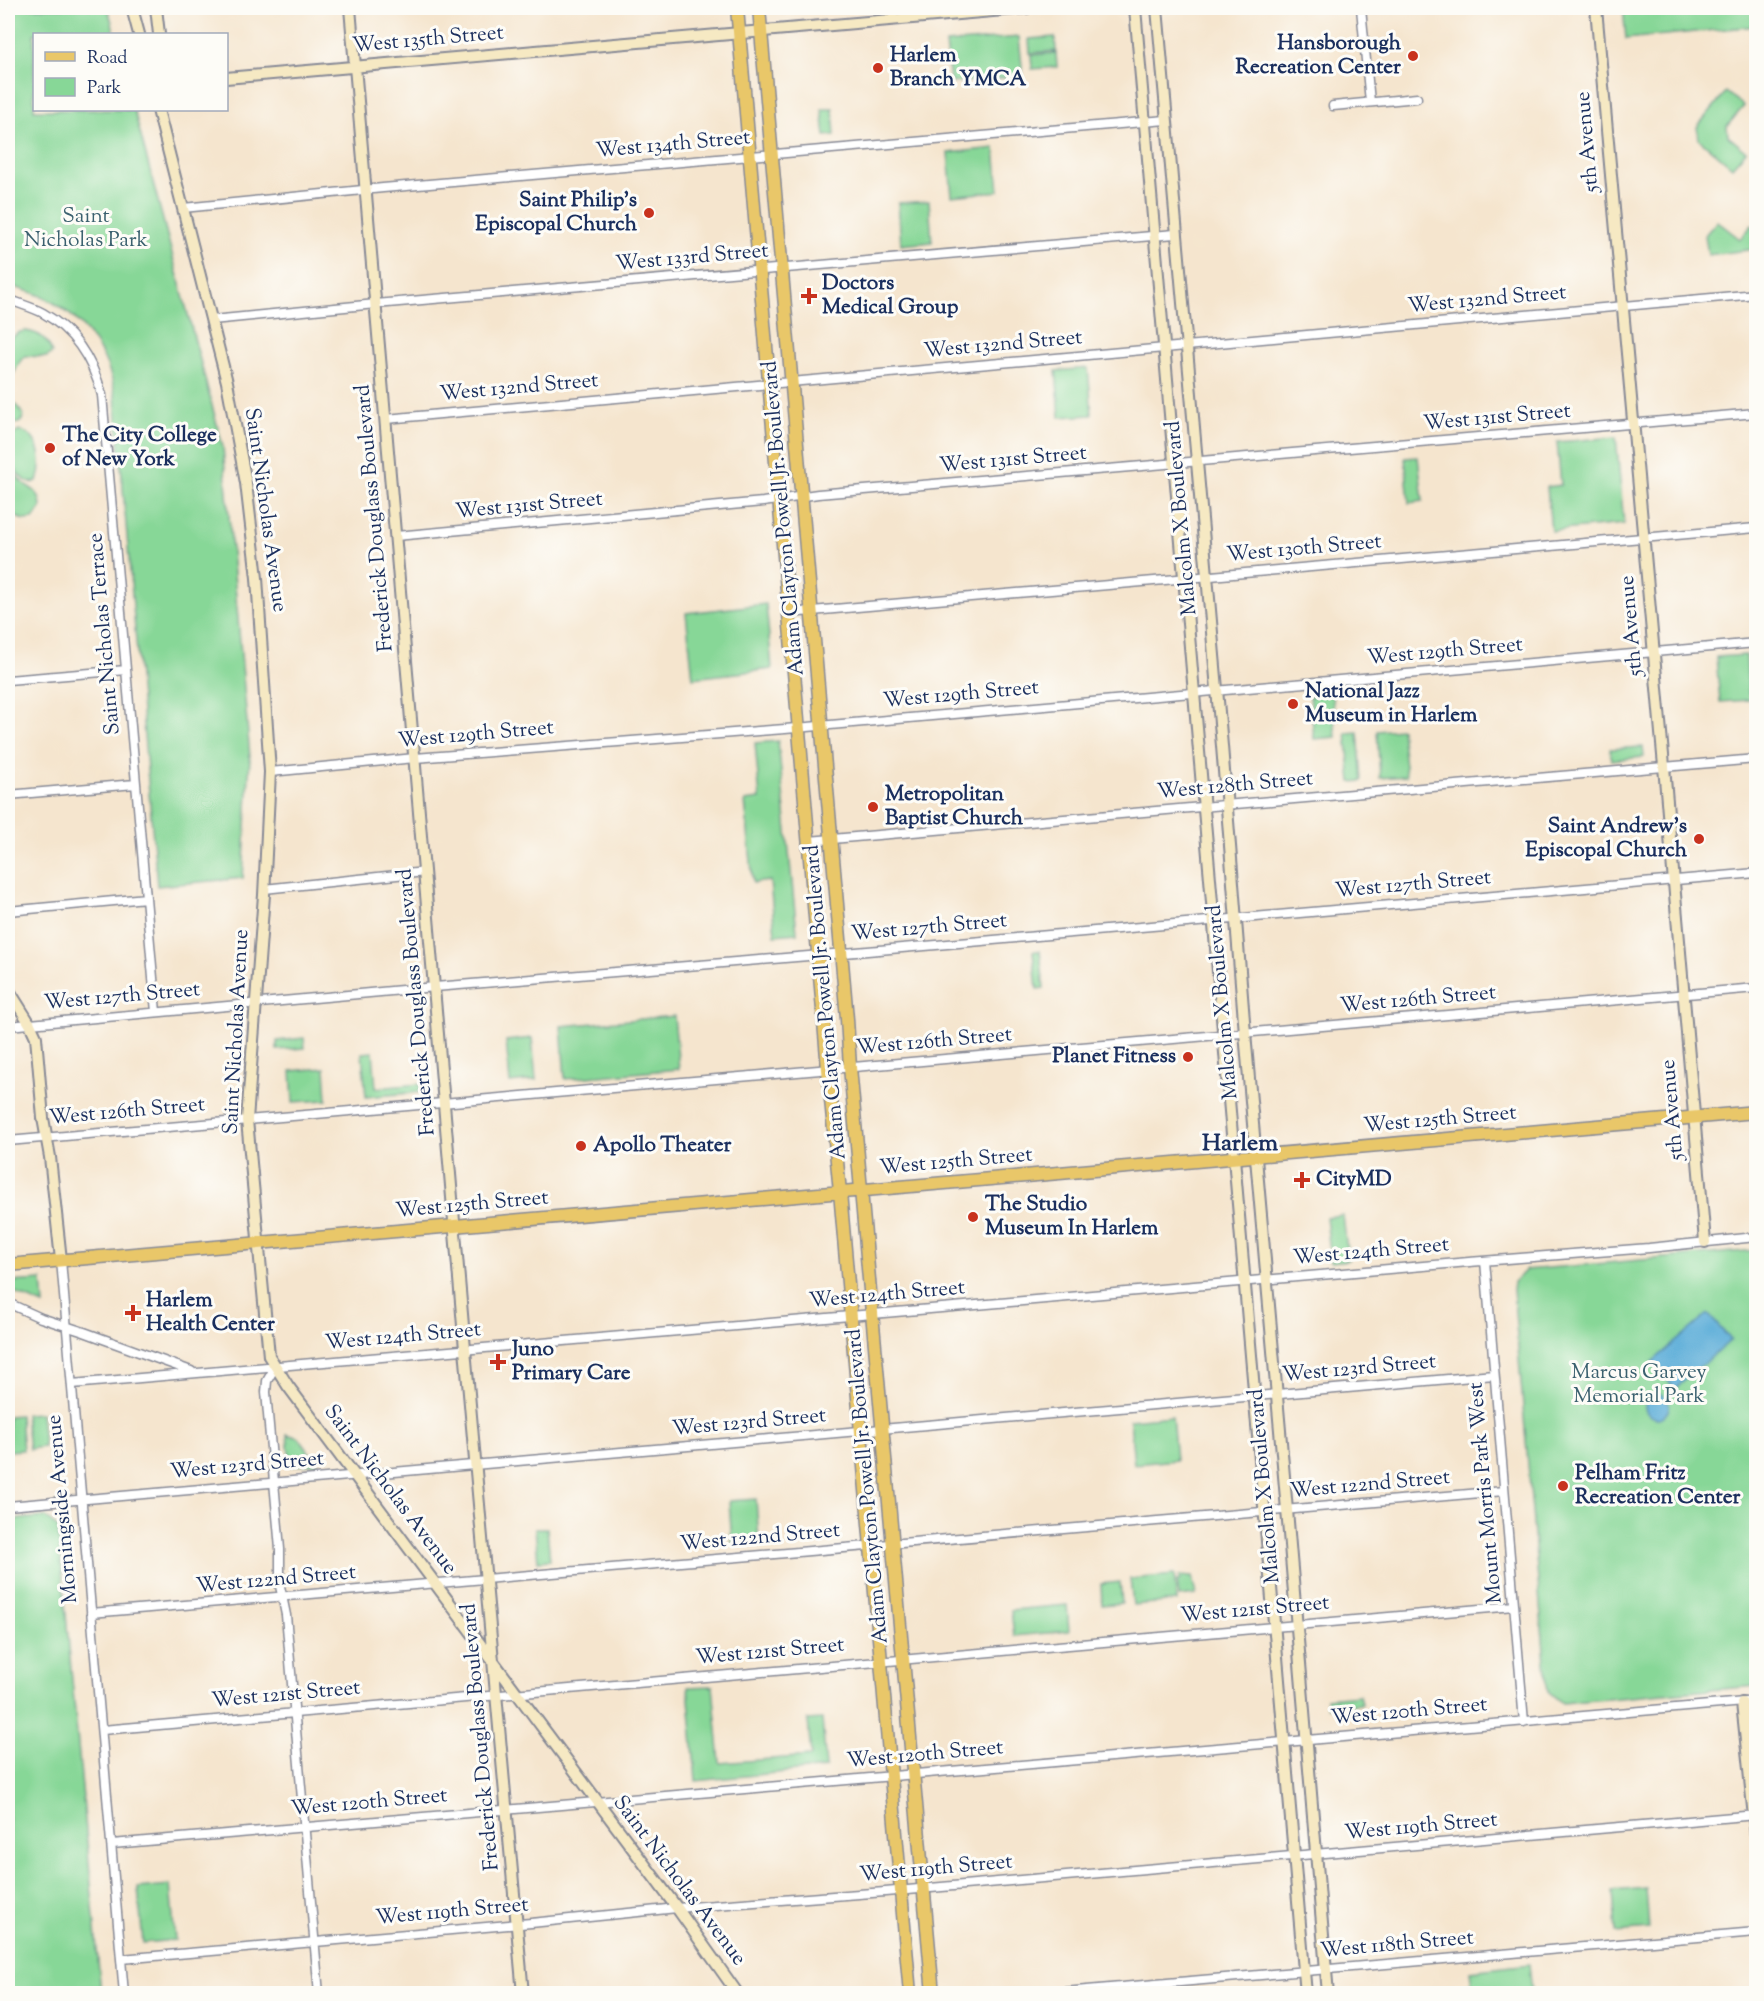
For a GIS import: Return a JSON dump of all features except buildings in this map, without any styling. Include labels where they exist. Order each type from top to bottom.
[{"type":"main road","points":[[132,8],[139,33]]},
{"type":"main road","points":[[156,8],[159,33]]},
{"type":"main road","name":"Frederick Douglass Boulevard","points":[[350,8],[454,1226],[523,1994]]},
{"type":"main road","name":"Adam Clayton Powell Jr. Boulevard","points":[[737,8],[910,1994]]},
{"type":"main road","name":"Adam Clayton Powell Jr. Boulevard","points":[[759,8],[933,1994]]},
{"type":"main road","name":"West 135th Street","points":[[228,78],[1027,8]]},
{"type":"main road","name":"Malcolm X Boulevard","points":[[1135,8],[1306,1994]]},
{"type":"main road","name":"Malcolm X Boulevard","points":[[1157,8],[1328,1994]]},
{"type":"main road","name":"5th Avenue","points":[[1596,8],[1705,1242]]},
{"type":"main road","name":"Saint Nicholas Avenue","points":[[158,111],[212,320],[238,433],[259,596],[270,772],[248,1120],[269,1356],[434,1584],[677,1908],[738,1994]]},
{"type":"main road","name":"Morningside Avenue","points":[[8,989],[36,1037],[61,1260]]},
{"type":"main road","name":"West 125th Street","points":[[8,1265],[1756,1112]]},
{"type":"main road","points":[[1742,1703],[1756,1816],[1756,1836]]},
{"type":"street","points":[[1361,8],[1370,102]]},
{"type":"street","points":[[1333,106],[1417,98]]},
{"type":"street","name":"West 134th Street","points":[[183,208],[1166,120]]},
{"type":"street","name":"West 133rd Street","points":[[212,320],[1175,234]]},
{"type":"street","name":"West 132nd Street","points":[[386,419],[1756,294]]},
{"type":"street","name":"Saint Nicholas Terrace","points":[[8,299],[42,313],[68,332],[89,359],[98,377],[102,395],[156,1012]]},
{"type":"street","name":"West 131st Street","points":[[396,536],[802,496],[1756,413]]},
{"type":"street","name":"West 130th Street","points":[[789,613],[1756,528]]},
{"type":"street","name":"West 129th Street","points":[[270,772],[1756,643]]},
{"type":"street","points":[[8,680],[126,670]]},
{"type":"street","name":"West 128th Street","points":[[809,841],[1756,759]]},
{"type":"street","points":[[8,795],[135,784]]},
{"type":"street","points":[[264,889],[425,872]]},
{"type":"street","name":"West 127th Street","points":[[8,1026],[1756,873]]},
{"type":"street","points":[[8,910],[146,898]]},
{"type":"street","name":"West 126th Street","points":[[8,1141],[1756,988]]},
{"type":"street","name":"West 124th Street","points":[[72,1384],[1756,1237]]},
{"type":"street","name":"Morningside Avenue","points":[[61,1260],[124,1994]]},
{"type":"street","name":"Mount Morris Park West","points":[[1485,1261],[1524,1722]]},
{"type":"street","points":[[8,1303],[41,1318],[194,1372]]},
{"type":"street","points":[[275,1366],[266,1388],[280,1550],[279,1575],[286,1615],[319,1994]]},
{"type":"street","name":"West 123rd Street","points":[[8,1506],[1494,1375]]},
{"type":"street","name":"West 122nd Street","points":[[92,1613],[1504,1491]]},
{"type":"street","name":"West 121st Street","points":[[102,1730],[1514,1606]]},
{"type":"street","name":"West 120th Street","points":[[111,1844],[1756,1701]]},
{"type":"street","name":"West 119th Street","points":[[121,1959],[677,1908],[901,1891],[1756,1816]]},
{"type":"street","name":"West 118th Street","points":[[1041,1994],[1756,1932]]},
{"type":"green space","name":"Saint Nicholas Park","points":[[8,8],[108,8],[115,33],[33,33],[33,111],[134,111],[223,447],[250,757],[243,878],[157,886],[112,380],[107,365],[92,338],[70,315],[43,297],[8,285]]},
{"type":"green space","points":[[1623,8],[1756,8],[1756,26],[1626,39]]},
{"type":"green space","points":[[1019,37],[1023,76],[950,83],[946,43]]},
{"type":"green space","points":[[1055,37],[1056,51],[1030,53],[1029,39]]},
{"type":"green space","points":[[1056,53],[1057,67],[1032,69],[1031,55]]},
{"type":"green space","points":[[1726,92],[1744,106],[1727,126],[1728,136],[1746,151],[1732,167],[1699,139],[1697,127]]},
{"type":"green space","points":[[822,109],[833,109],[835,135],[825,136]]},
{"type":"green space","points":[[995,148],[999,191],[952,196],[948,153]]},
{"type":"green space","points":[[929,201],[932,242],[901,245],[898,203]]},
{"type":"green space","points":[[1717,221],[1740,239],[1752,225],[1756,229],[1756,249],[1708,255],[1705,235]]},
{"type":"green space","points":[[26,331],[43,337],[52,353],[47,357],[25,356],[8,380],[8,340]]},
{"type":"green space","points":[[1088,368],[1092,415],[1060,417],[1056,371]]},
{"type":"green space","points":[[8,395],[23,414],[22,420],[18,423],[8,421]]},
{"type":"green space","points":[[19,431],[32,438],[40,458],[37,481],[32,483],[20,476],[10,458],[10,437]]},
{"type":"green space","points":[[1616,437],[1624,524],[1551,531],[1547,487],[1561,485],[1557,442]]},
{"type":"green space","points":[[1418,457],[1423,501],[1409,503],[1405,458]]},
{"type":"green space","points":[[10,470],[39,498],[41,508],[33,519],[24,520],[17,517],[9,506],[7,489]]},
{"type":"green space","points":[[766,604],[772,669],[693,678],[686,613]]},
{"type":"green space","points":[[1746,655],[1749,700],[1720,702],[1716,657]]},
{"type":"green space","points":[[1332,694],[1336,737],[1314,739],[1310,696]]},
{"type":"green space","points":[[1401,729],[1406,776],[1380,778],[1377,731]]},
{"type":"green space","points":[[1358,732],[1362,781],[1351,782],[1346,733]]},
{"type":"green space","points":[[778,741],[797,933],[775,935],[770,881],[753,883],[745,801],[760,799],[755,743]]},
{"type":"green space","points":[[1643,747],[1644,757],[1611,760],[1610,749]]},
{"type":"green space","points":[[1033,951],[1040,951],[1044,988],[1037,989]]},
{"type":"green space","points":[[674,1016],[679,1069],[565,1079],[561,1026]]},
{"type":"green space","points":[[304,1038],[305,1048],[277,1050],[277,1041]]},
{"type":"green space","points":[[532,1038],[536,1080],[510,1083],[506,1041]]},
{"type":"green space","points":[[373,1052],[376,1088],[420,1084],[421,1092],[366,1097],[362,1053]]},
{"type":"green space","points":[[325,1068],[327,1100],[293,1102],[291,1071]]},
{"type":"green space","points":[[1343,1215],[1348,1260],[1331,1262],[1326,1217]]},
{"type":"green space","name":"Marcus Garvey Memorial Park","points":[[1756,1250],[1756,1686],[1562,1703],[1548,1691],[1547,1686],[1514,1282],[1526,1270]]},
{"type":"green space","points":[[42,1280],[44,1305],[8,1290],[8,1282]]},
{"type":"green space","points":[[41,1413],[44,1447],[29,1449],[25,1414]]},
{"type":"green space","points":[[20,1415],[23,1450],[8,1451],[8,1416]]},
{"type":"green space","points":[[1172,1416],[1176,1460],[1134,1464],[1130,1420]]},
{"type":"green space","points":[[287,1434],[299,1438],[318,1464],[290,1466]]},
{"type":"green space","points":[[756,1499],[759,1542],[732,1544],[729,1501]]},
{"type":"green space","points":[[45,1517],[58,1528],[101,1993],[8,1993],[8,1520]]},
{"type":"green space","points":[[535,1528],[547,1528],[550,1560],[538,1561]]},
{"type":"green space","points":[[1174,1575],[1177,1601],[1133,1605],[1130,1579]]},
{"type":"green space","points":[[1179,1576],[1192,1577],[1196,1595],[1179,1597],[1177,1581],[1180,1580]]},
{"type":"green space","points":[[1120,1582],[1122,1603],[1102,1605],[1101,1584]]},
{"type":"green space","points":[[1067,1605],[1069,1631],[1014,1636],[1011,1610]]},
{"type":"green space","points":[[713,1686],[720,1763],[811,1756],[808,1720],[822,1719],[826,1768],[696,1781],[688,1687]]},
{"type":"green space","points":[[1359,1695],[1361,1704],[1327,1707],[1326,1698]]},
{"type":"green space","points":[[170,1885],[175,1940],[143,1943],[138,1888]]},
{"type":"green space","points":[[1646,1888],[1649,1929],[1616,1932],[1613,1891]]},
{"type":"green space","points":[[1529,1964],[1532,1993],[1473,1993],[1470,1971]]},
{"type":"water","points":[[1708,1314],[1731,1340],[1675,1389],[1652,1362]]},
{"type":"water","points":[[1657,1394],[1665,1398],[1669,1406],[1665,1414],[1657,1418],[1649,1414],[1645,1406],[1649,1398]]},
{"type":"place","name":"Hansborough Recreation Center","points":[[1413,56]]},
{"type":"place","name":"Harlem Branch YMCA","points":[[878,68]]},
{"type":"place","name":"Saint Philip's Episcopal Church","points":[[649,213]]},
{"type":"place","name":"Doctors Medical Group","points":[[809,296]]},
{"type":"place","name":"The City College of New York","points":[[50,448]]},
{"type":"place","name":"National Jazz Museum in Harlem","points":[[1293,704]]},
{"type":"place","name":"Metropolitan Baptist Church","points":[[873,807]]},
{"type":"place","name":"Saint Andrew's Episcopal Church","points":[[1699,839]]},
{"type":"place","name":"Planet Fitness","points":[[1188,1057]]},
{"type":"place","name":"Apollo Theater","points":[[581,1146]]},
{"type":"place","name":"CityMD","points":[[1302,1180]]},
{"type":"place","name":"The Studio Museum In Harlem","points":[[973,1217]]},
{"type":"place","name":"Harlem Health Center","points":[[133,1313]]},
{"type":"place","name":"Juno Primary Care","points":[[498,1362]]},
{"type":"place","name":"Pelham Fritz Recreation Center","points":[[1563,1486]]},
{"type":"district","name":"Harlem","points":[[1240,1144]]}]
